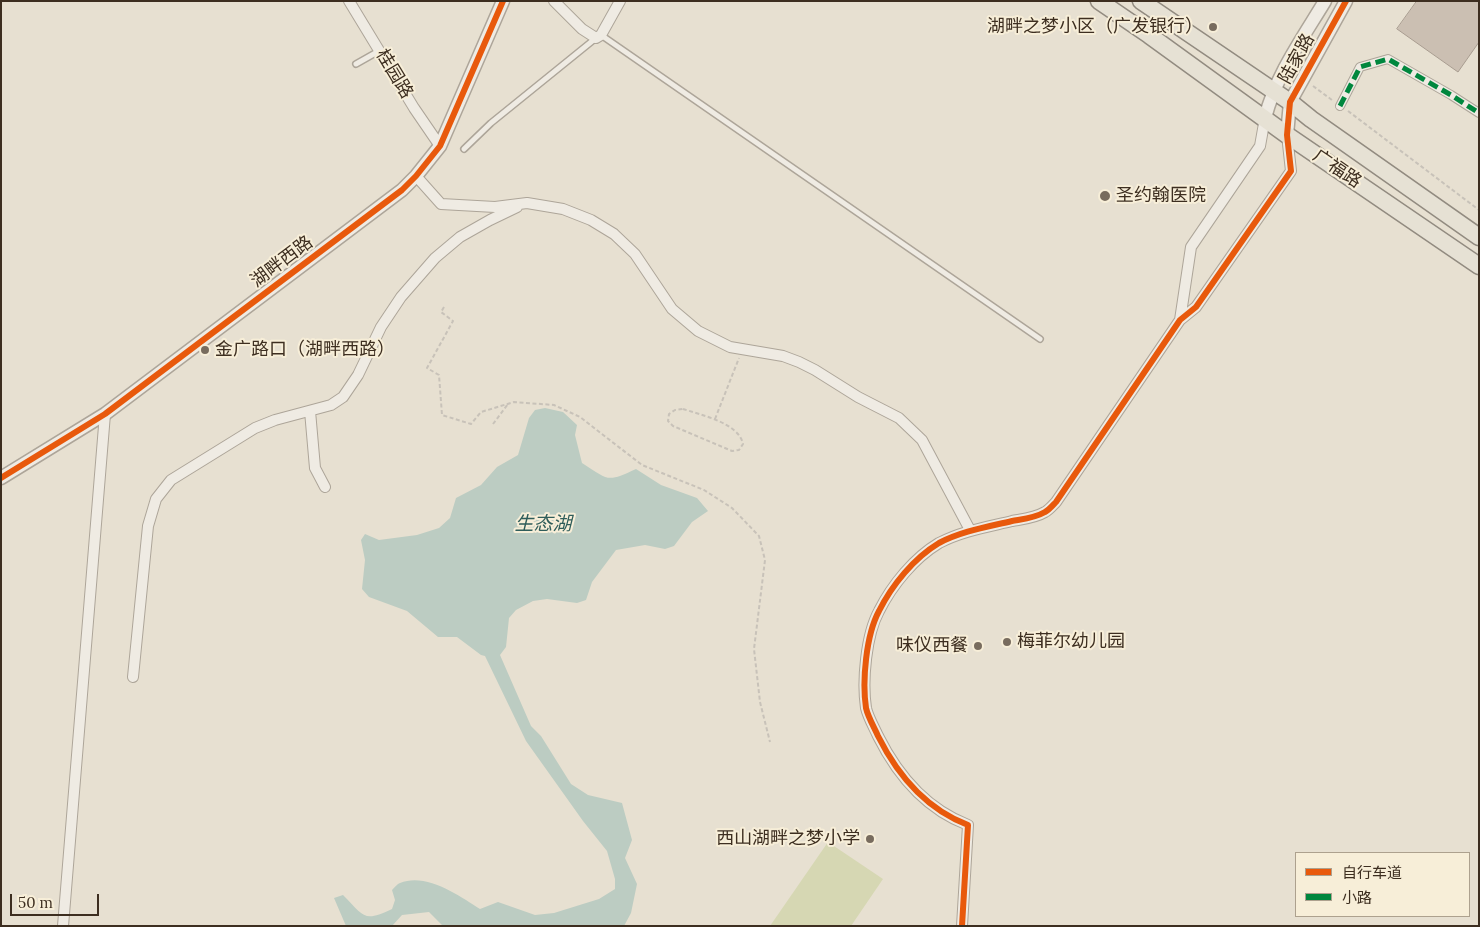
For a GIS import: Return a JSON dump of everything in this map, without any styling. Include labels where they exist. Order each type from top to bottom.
[{"type":"main road","name":"广福路","points":[[1099,1],[1287,135],[1479,266]]},
{"type":"main road","name":"广福路","points":[[1141,1],[1290,102],[1311,119],[1479,237]]},
{"type":"street","name":"桂园路","points":[[349,1],[414,108],[440,146]]},
{"type":"street","name":"湖畔西路","points":[[1,478],[105,414],[402,190],[440,146],[503,1]]},
{"type":"street","points":[[554,1],[582,29],[598,37],[620,1]]},
{"type":"street","name":"陆家路","points":[[1265,118],[1273,92],[1284,68],[1325,1]]},
{"type":"street","name":"陆家路","points":[[1287,135],[1290,102],[1346,1]]},
{"type":"street","points":[[1340,106],[1360,67],[1388,59],[1451,94],[1479,113]]},
{"type":"street","points":[[1180,320],[1191,247],[1260,146],[1265,118]]},
{"type":"street","points":[[962,926],[968,825],[933,806],[903,777],[888,756],[866,709],[869,641],[878,612],[898,580],[923,555],[939,543],[970,530],[1032,518],[1046,512],[1056,502],[1180,320],[1196,306],[1291,172],[1287,135]]},
{"type":"street","points":[[416,176],[441,204],[495,207],[527,203],[563,209],[591,220],[614,234],[635,254],[672,309],[698,331],[730,347],[783,356],[799,362],[858,397],[900,418],[922,440],[970,530]]},
{"type":"street","points":[[133,677],[148,526],[156,499],[171,480],[255,428],[275,420],[331,405],[343,398],[358,375],[381,327],[401,297],[435,258],[460,237],[490,220],[527,203]]},
{"type":"street","points":[[310,411],[316,468],[325,487]]},
{"type":"street","points":[[63,926],[105,414]]},
{"type":"lane","points":[[464,149],[491,123],[598,37],[1040,339]]},
{"type":"lane","points":[[356,64],[380,51]]},
{"type":"path","points":[[1303,79],[1479,210]]},
{"type":"path","points":[[444,307],[441,312],[453,321],[427,368],[438,375],[442,415],[471,424],[481,412],[514,402],[554,404],[580,418],[642,464],[704,490],[732,508],[759,536],[765,560],[762,597],[754,650],[760,702],[770,742]]},
{"type":"path","points":[[715,420],[743,349]]},
{"type":"path","points":[[493,424],[508,404]]},
{"type":"path","points":[[683,409],[715,420],[732,428],[742,437],[743,444],[739,450],[732,451],[673,426],[668,421],[669,414],[675,410],[683,409]]},
{"type":"green space","points":[[828,842],[883,879],[851,926],[770,926]]},
{"type":"water","name":"生态湖","points":[[545,408],[563,412],[577,425],[575,435],[582,463],[608,478],[613,478],[636,469],[661,485],[697,498],[708,511],[692,522],[674,546],[665,549],[645,545],[616,550],[592,582],[586,600],[577,603],[547,599],[533,601],[516,610],[509,618],[506,647],[500,655],[531,726],[541,736],[571,784],[588,795],[622,803],[632,840],[625,858],[637,884],[631,913],[624,926],[443,926],[429,912],[402,915],[392,926],[346,926],[334,898],[343,895],[364,915],[375,916],[392,909],[395,900],[392,890],[399,884],[410,880],[431,883],[442,887],[480,909],[498,902],[535,915],[554,913],[599,899],[615,889],[615,879],[607,851],[583,821],[526,741],[485,656],[457,637],[438,637],[407,611],[369,597],[362,589],[365,560],[361,540],[365,534],[379,540],[417,535],[439,528],[450,518],[456,498],[481,485],[497,467],[518,455],[529,418],[535,410]]},
{"type":"building","points":[[1417,1],[1479,1],[1479,42],[1458,72],[1397,29]]},
{"type":"marked path","points":[[1340,106],[1360,67],[1388,59],[1479,113]]},
{"type":"cycle path","points":[[1,478],[105,414],[402,190],[440,146],[503,1]]},
{"type":"cycle path","points":[[962,926],[968,825],[939,810],[914,789],[894,764],[871,722],[866,708],[866,658],[871,632],[879,611],[904,573],[921,556],[939,543],[975,530],[1037,516],[1056,502],[1180,320],[1196,307],[1291,171],[1287,135],[1290,102],[1346,1]]},
{"type":"place","name":"湖畔之梦小区（广发银行）","points":[[1213,27]]},
{"type":"place","name":"圣约翰医院","points":[[1105,196]]},
{"type":"place","name":"金广路口（湖畔西路）","points":[[205,350]]},
{"type":"place","name":"梅菲尔幼儿园","points":[[1007,642]]},
{"type":"place","name":"味仪西餐","points":[[978,646]]},
{"type":"place","name":"西山湖畔之梦小学","points":[[870,839]]}]
